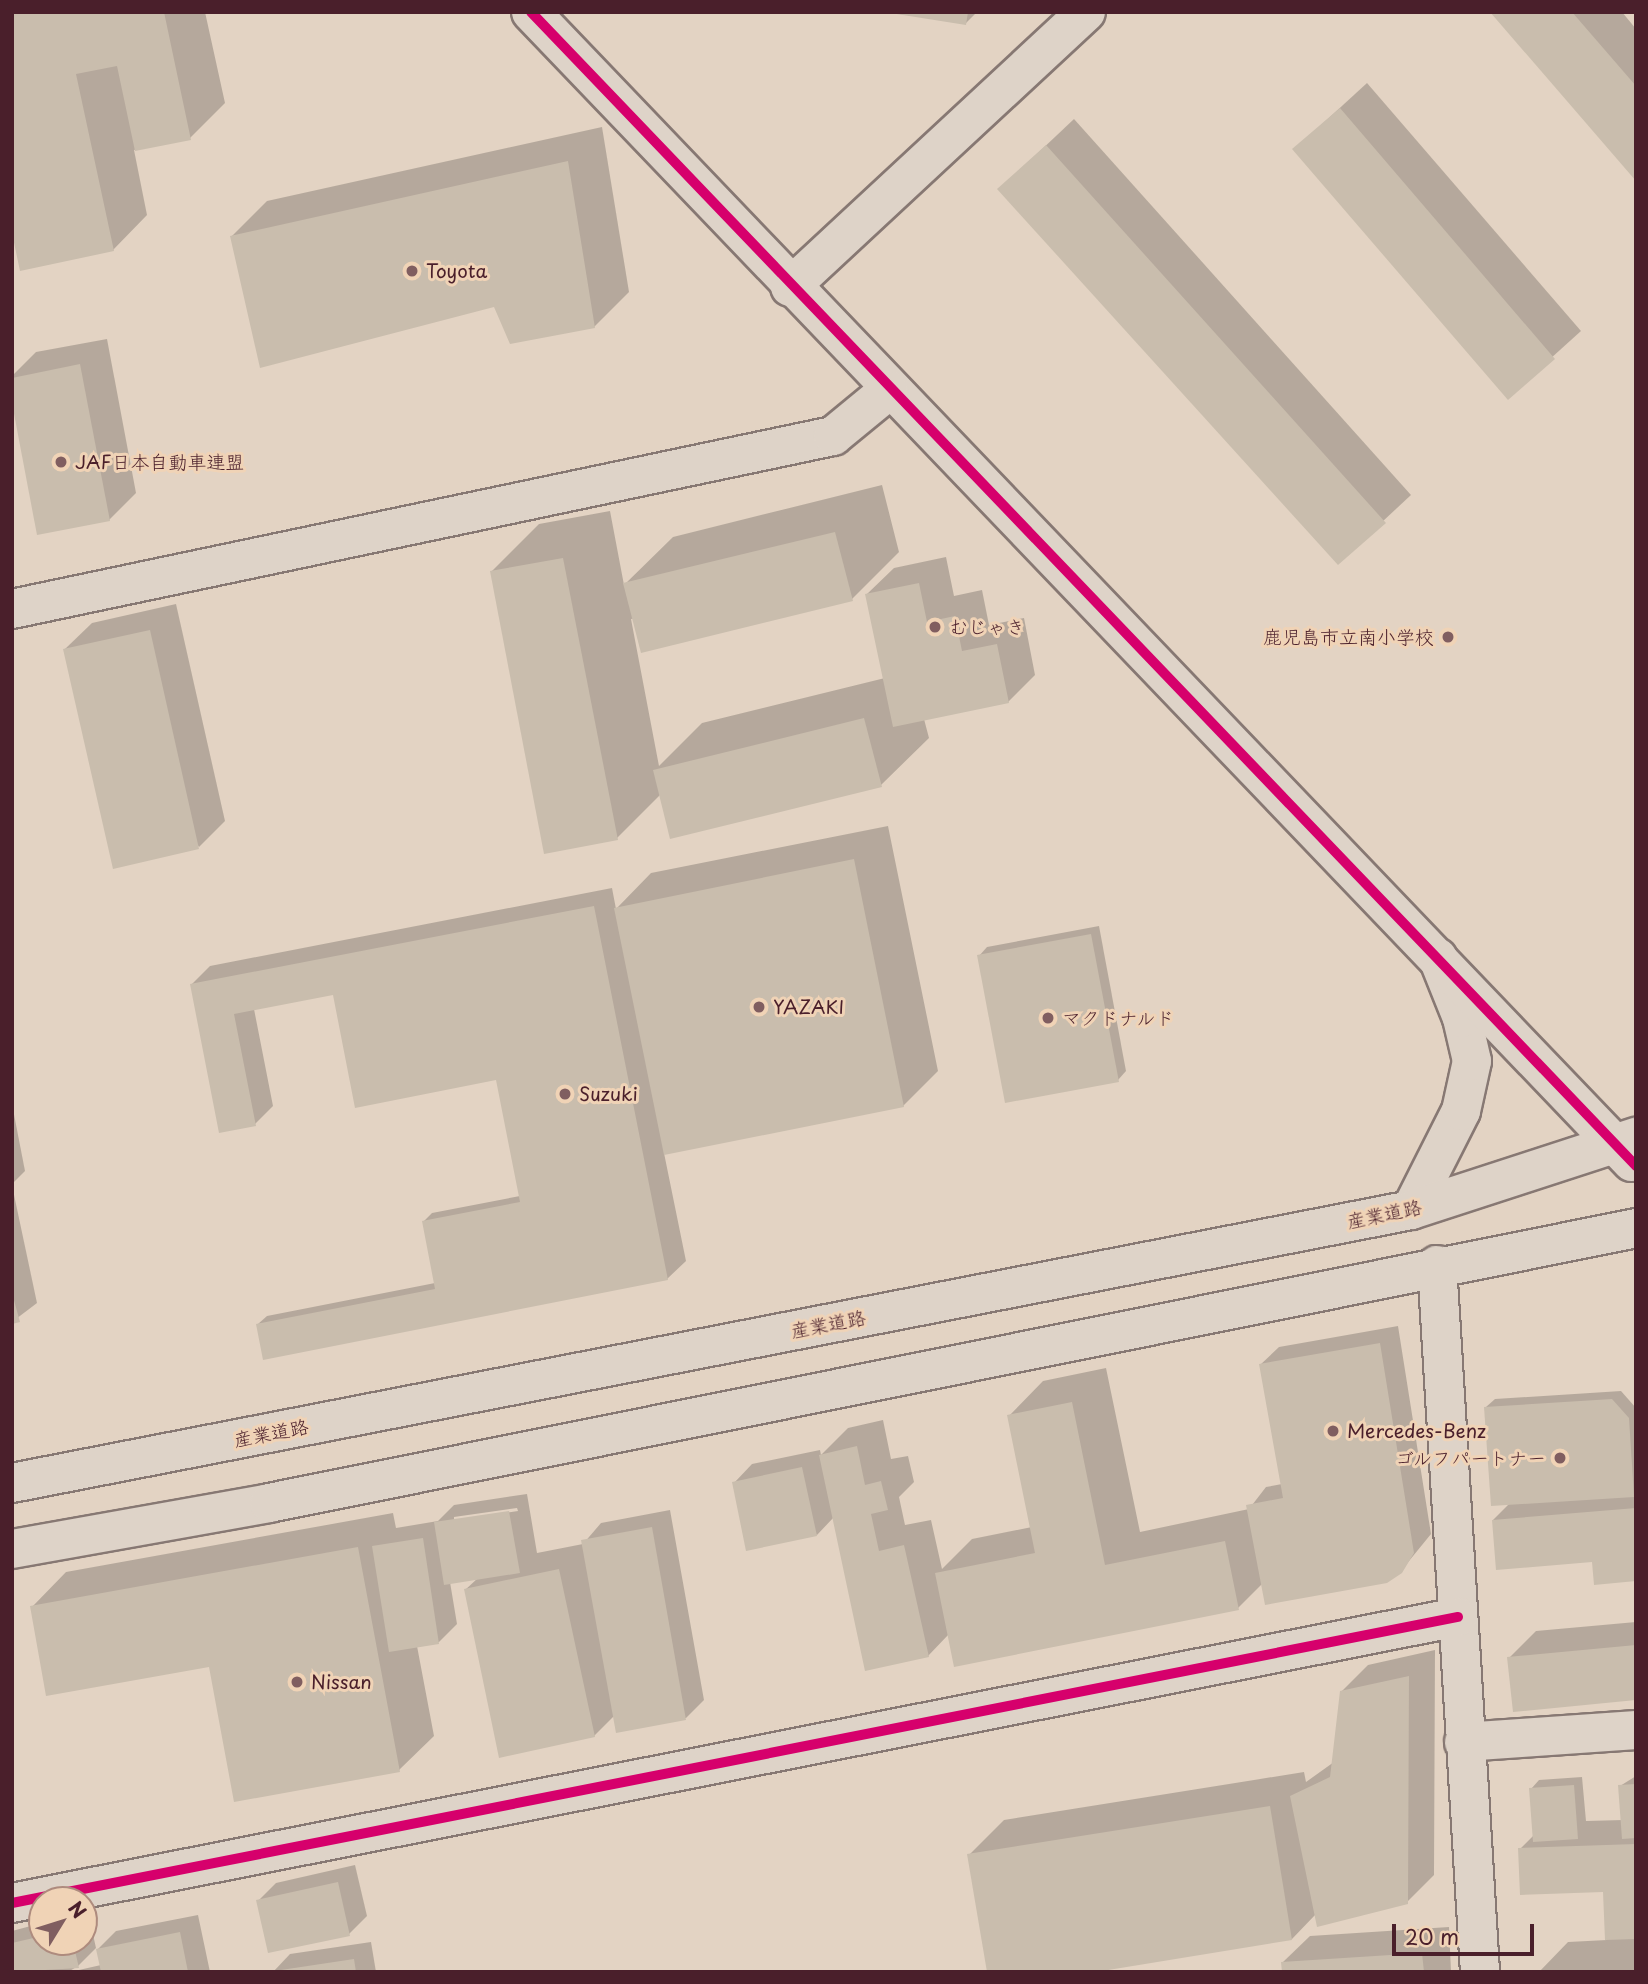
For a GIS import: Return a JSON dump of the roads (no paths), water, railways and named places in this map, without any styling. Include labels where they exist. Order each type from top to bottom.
[{"type":"street","points":[[531,12],[790,287],[1437,954],[1630,1149]]},
{"type":"street","points":[[790,287],[1086,12]]},
{"type":"street","points":[[12,609],[833,436],[890,390]]},
{"type":"street","points":[[1411,1210],[1461,1111],[1472,1061],[1462,1018],[1437,954]]},
{"type":"street","name":"産業道路","points":[[12,1483],[1411,1210],[1630,1149]]},
{"type":"street","points":[[12,1549],[269,1503],[1437,1265],[1636,1228]]},
{"type":"street","points":[[1437,1265],[1479,1972]]},
{"type":"street","points":[[12,1903],[1458,1617]]},
{"type":"street","points":[[1464,1742],[1636,1730]]},
{"type":"place","name":"Toyota","points":[[412,271]]},
{"type":"place","name":"JAF日本自動車連盟","points":[[61,462]]},
{"type":"place","name":"むじゃき","points":[[935,627]]},
{"type":"place","name":"鹿児島市立南小学校","points":[[1448,637]]},
{"type":"place","name":"YAZAKI","points":[[759,1007]]},
{"type":"place","name":"マクドナルド","points":[[1048,1018]]},
{"type":"place","name":"Suzuki","points":[[565,1094]]},
{"type":"place","name":"Mercedes-Benz","points":[[1333,1431]]},
{"type":"place","name":"ゴルフパートナー","points":[[1560,1458]]},
{"type":"place","name":"Nissan","points":[[297,1682]]}]
